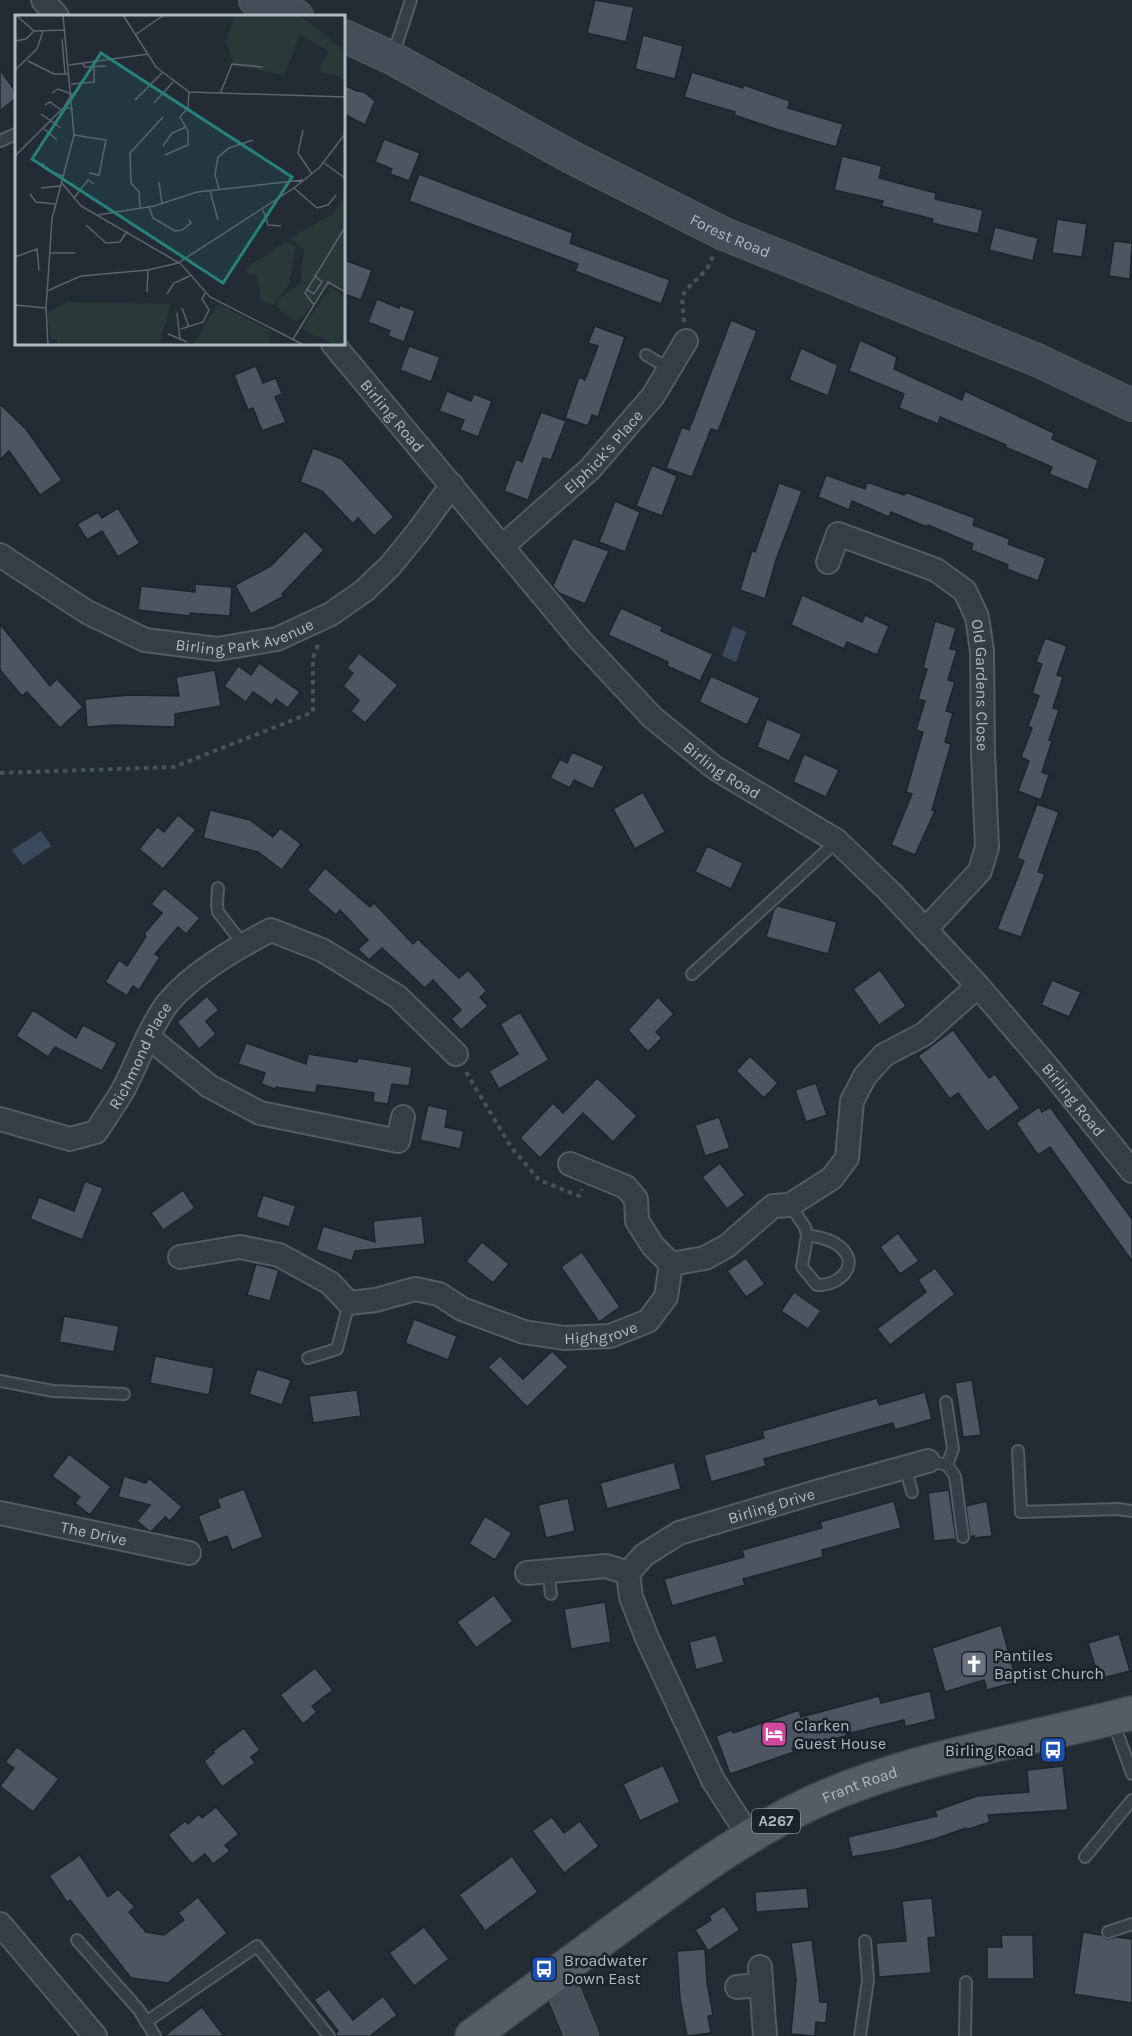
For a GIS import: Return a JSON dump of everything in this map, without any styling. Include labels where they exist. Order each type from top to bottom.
[{"type":"main road","name":"Frant Road","points":[[472,2036],[556,1973],[749,1836],[804,1807],[852,1786],[903,1768],[1122,1715]]},
{"type":"street","points":[[43,0],[56,15]]},
{"type":"street","points":[[255,0],[294,15]]},
{"type":"street","name":"Forest Road","points":[[345,36],[392,58],[572,157],[723,234],[1037,360],[1132,405]]},
{"type":"street","name":"Elphick's Place","points":[[503,546],[590,469],[653,396],[686,341]]},
{"type":"street","name":"Birling Road","points":[[334,345],[581,641],[652,717],[715,768],[837,841],[890,892],[978,986],[1132,1171]]},
{"type":"street","name":"Birling Park Avenue","points":[[0,555],[87,612],[145,640],[217,649],[277,639],[331,614],[365,590],[390,566],[452,485]]},
{"type":"street","name":"Old Gardens Close","points":[[828,562],[838,534],[936,570],[965,591],[977,617],[982,651],[987,847],[980,871],[925,930]]},
{"type":"street","name":"Richmond Place","points":[[0,1119],[70,1138],[96,1132],[123,1091],[148,1037],[167,1005],[190,981],[243,944],[270,920],[398,997],[456,1054]]},
{"type":"street","points":[[570,1164],[626,1187],[636,1199],[637,1221],[653,1246],[671,1264],[705,1258],[727,1246],[773,1206],[790,1205],[831,1178],[847,1158],[852,1101],[864,1076],[884,1055],[924,1034],[978,986]]},
{"type":"street","points":[[148,1037],[209,1086],[260,1113],[398,1141],[403,1117]]},
{"type":"street","points":[[180,1257],[240,1247],[279,1255],[330,1283],[349,1303]]},
{"type":"street","name":"Highgrove","points":[[349,1303],[376,1300],[415,1289],[439,1294],[462,1309],[524,1332],[564,1338],[610,1336],[648,1321],[666,1297],[671,1264]]},
{"type":"street","name":"Birling Drive","points":[[628,1574],[644,1555],[679,1533],[905,1467],[937,1463]]},
{"type":"street","name":"The Drive","points":[[0,1513],[189,1553]]},
{"type":"street","points":[[537,1572],[606,1566],[628,1574],[631,1597],[652,1648],[713,1780],[749,1836]]},
{"type":"street","points":[[0,1924],[95,2036]]},
{"type":"street","points":[[556,1973],[582,2036]]},
{"type":"street","points":[[737,1987],[761,1976],[765,2036]]},
{"type":"lane","points":[[392,58],[411,0]]},
{"type":"lane","points":[[0,141],[15,134]]},
{"type":"lane","points":[[646,355],[670,369]]},
{"type":"lane","points":[[692,974],[837,841]]},
{"type":"lane","points":[[218,888],[218,912],[243,944]]},
{"type":"lane","points":[[790,1205],[805,1227],[807,1235],[802,1267],[807,1275],[817,1285],[829,1285],[841,1279],[848,1270],[847,1256],[841,1247],[807,1235]]},
{"type":"lane","points":[[308,1358],[337,1348],[349,1303]]},
{"type":"lane","points":[[0,1381],[53,1391],[124,1394]]},
{"type":"lane","points":[[946,1402],[953,1449],[937,1463],[955,1476],[963,1537]]},
{"type":"lane","points":[[1018,1451],[1021,1512],[1118,1509],[1132,1511]]},
{"type":"lane","points":[[905,1467],[912,1492]]},
{"type":"lane","points":[[537,1572],[551,1594]]},
{"type":"lane","points":[[1122,1715],[1132,1774]]},
{"type":"lane","points":[[1084,1857],[1132,1800]]},
{"type":"lane","points":[[1108,1932],[1132,1924]]},
{"type":"lane","points":[[77,1940],[139,2010],[155,2036]]},
{"type":"lane","points":[[860,2036],[868,1980],[865,1941]]},
{"type":"lane","points":[[146,2022],[257,1946],[329,2036]]},
{"type":"lane","points":[[965,2036],[966,1982]]},
{"type":"path","points":[[686,341],[682,298],[685,291],[706,269],[723,234]]},
{"type":"path","points":[[0,773],[174,767],[313,712],[313,658],[331,614]]},
{"type":"path","points":[[456,1054],[511,1148],[539,1180],[579,1196],[591,1173]]},
{"type":"water","points":[[733,626],[746,632],[736,662],[722,656]]},
{"type":"water","points":[[41,831],[51,846],[23,865],[12,850]]},
{"type":"building","points":[[595,0],[634,7],[626,42],[587,33]]},
{"type":"building","points":[[643,35],[683,46],[675,79],[635,69]]},
{"type":"building","points":[[0,70],[15,91],[15,99],[0,111]]},
{"type":"building","points":[[692,72],[743,88],[744,85],[790,101],[788,108],[843,124],[836,147],[684,97]]},
{"type":"building","points":[[345,85],[364,92],[375,101],[365,125],[345,115]]},
{"type":"building","points":[[384,139],[420,153],[409,181],[390,174],[392,169],[375,162]]},
{"type":"building","points":[[842,156],[882,166],[879,178],[936,193],[935,199],[983,210],[978,234],[932,223],[933,219],[881,206],[883,201],[834,190]]},
{"type":"building","points":[[419,174],[573,233],[570,243],[670,280],[661,304],[575,271],[578,264],[409,201]]},
{"type":"building","points":[[1057,219],[1087,224],[1082,257],[1052,253]]},
{"type":"building","points":[[995,227],[1038,238],[1033,261],[989,250]]},
{"type":"building","points":[[1114,241],[1132,243],[1130,279],[1109,276]]},
{"type":"building","points":[[345,260],[372,270],[361,300],[345,294]]},
{"type":"building","points":[[377,299],[399,308],[400,305],[415,311],[404,342],[388,336],[390,331],[368,322]]},
{"type":"building","points":[[731,320],[757,331],[718,431],[711,429],[692,477],[666,468],[682,427],[689,430]]},
{"type":"building","points":[[595,326],[625,337],[598,417],[592,415],[588,426],[565,418],[579,377],[585,380],[598,346],[588,343]]},
{"type":"building","points":[[860,340],[897,357],[894,369],[962,400],[965,391],[1054,433],[1052,439],[1098,460],[1088,490],[1049,474],[1052,467],[1005,447],[1006,445],[940,417],[938,424],[899,408],[904,394],[849,371]]},
{"type":"building","points":[[409,346],[440,357],[431,382],[400,370]]},
{"type":"building","points":[[801,348],[838,365],[828,396],[789,380]]},
{"type":"building","points":[[256,366],[263,383],[276,378],[282,394],[275,397],[286,422],[262,431],[253,408],[248,410],[234,375]]},
{"type":"building","points":[[447,391],[471,401],[474,394],[492,401],[478,437],[460,430],[464,420],[439,411]]},
{"type":"building","points":[[0,404],[26,429],[62,480],[40,495],[9,451],[0,460]]},
{"type":"building","points":[[541,412],[566,421],[551,460],[543,458],[528,500],[504,491],[516,459],[522,462]]},
{"type":"building","points":[[313,448],[342,459],[394,517],[374,536],[358,518],[353,524],[322,491],[300,482]]},
{"type":"building","points":[[652,465],[677,476],[662,516],[636,506]]},
{"type":"building","points":[[826,475],[865,489],[867,482],[904,495],[905,492],[975,518],[973,525],[1010,539],[1008,544],[1046,558],[1038,581],[1007,569],[1008,565],[971,550],[973,544],[928,525],[927,527],[891,512],[889,517],[852,501],[849,510],[818,497]]},
{"type":"building","points":[[779,483],[802,491],[776,560],[765,599],[740,590],[752,550],[755,552]]},
{"type":"building","points":[[615,501],[640,512],[625,552],[599,542]]},
{"type":"building","points":[[118,508],[140,543],[118,557],[102,531],[87,540],[77,524],[98,512],[102,518]]},
{"type":"building","points":[[305,531],[324,550],[282,594],[284,596],[251,614],[235,585],[271,566]]},
{"type":"building","points":[[573,538],[609,551],[585,604],[559,593],[553,586]]},
{"type":"building","points":[[195,584],[232,587],[230,616],[190,613],[190,616],[138,610],[141,586],[195,592]]},
{"type":"building","points":[[802,595],[862,622],[865,615],[889,626],[877,655],[847,642],[844,649],[791,625]]},
{"type":"building","points":[[621,608],[663,627],[661,631],[713,654],[700,681],[667,666],[668,662],[608,635]]},
{"type":"building","points":[[935,621],[956,628],[950,649],[957,650],[948,680],[955,682],[946,711],[953,713],[945,742],[951,744],[932,810],[935,811],[915,855],[891,845],[912,794],[906,792],[923,732],[916,730],[925,701],[918,699],[927,669],[923,668]]},
{"type":"building","points":[[0,624],[50,686],[57,679],[83,707],[60,728],[27,692],[22,696],[0,670]]},
{"type":"building","points":[[1045,638],[1067,646],[1057,675],[1063,677],[1053,708],[1059,710],[1042,772],[1049,775],[1041,800],[1018,791],[1029,761],[1021,757],[1032,728],[1028,726],[1039,696],[1032,693],[1042,664],[1036,662]]},
{"type":"building","points":[[359,653],[398,685],[365,723],[351,711],[359,700],[343,686],[353,673],[347,668]]},
{"type":"building","points":[[259,663],[300,692],[288,708],[276,699],[272,705],[253,692],[246,702],[224,686],[238,666],[251,675]]},
{"type":"building","points":[[215,670],[221,706],[175,714],[175,727],[114,725],[87,727],[85,699],[130,695],[179,696],[176,677]]},
{"type":"building","points":[[711,676],[760,698],[747,725],[699,702]]},
{"type":"building","points":[[767,719],[802,734],[789,761],[757,747]]},
{"type":"building","points":[[572,752],[604,766],[593,789],[574,780],[570,788],[550,778],[560,759],[567,763]]},
{"type":"building","points":[[804,754],[839,770],[826,797],[793,782]]},
{"type":"building","points":[[643,792],[665,832],[635,849],[613,809]]},
{"type":"building","points":[[1037,804],[1059,812],[1038,872],[1045,874],[1021,937],[997,929],[1024,861],[1017,858]]},
{"type":"building","points":[[210,810],[250,820],[273,837],[280,828],[301,844],[282,870],[258,852],[203,838]]},
{"type":"building","points":[[178,815],[196,830],[163,869],[139,849],[157,827],[164,832]]},
{"type":"building","points":[[707,846],[743,863],[731,889],[695,872]]},
{"type":"building","points":[[325,868],[370,907],[374,903],[413,944],[418,939],[459,978],[468,970],[487,991],[480,997],[488,1006],[461,1030],[451,1019],[461,1010],[433,980],[425,988],[382,948],[369,960],[358,949],[368,940],[340,910],[336,915],[307,890]]},
{"type":"building","points":[[164,888],[200,918],[186,934],[178,927],[155,954],[160,957],[139,990],[133,986],[127,996],[105,982],[119,960],[127,966],[146,936],[144,934],[162,913],[151,904]]},
{"type":"building","points":[[778,906],[837,922],[828,954],[766,937],[774,909]]},
{"type":"building","points":[[880,970],[906,1006],[879,1025],[853,989]]},
{"type":"building","points":[[1052,980],[1081,992],[1069,1017],[1041,1005]]},
{"type":"building","points":[[207,996],[219,1010],[206,1021],[216,1034],[199,1049],[177,1022]]},
{"type":"building","points":[[658,997],[674,1014],[656,1032],[662,1038],[648,1052],[628,1030]]},
{"type":"building","points":[[33,1010],[76,1038],[83,1025],[117,1043],[102,1071],[55,1047],[48,1057],[16,1036]]},
{"type":"building","points":[[520,1012],[549,1060],[499,1089],[489,1071],[518,1054],[500,1024]]},
{"type":"building","points":[[953,1030],[989,1078],[995,1074],[1020,1108],[987,1132],[958,1093],[950,1099],[918,1056]]},
{"type":"building","points":[[246,1043],[306,1064],[308,1054],[357,1062],[358,1058],[412,1067],[409,1086],[392,1084],[388,1104],[373,1102],[374,1093],[340,1088],[317,1085],[316,1093],[276,1087],[275,1089],[261,1084],[265,1073],[238,1064]]},
{"type":"building","points":[[750,1056],[778,1083],[764,1098],[736,1071]]},
{"type":"building","points":[[597,1078],[637,1116],[613,1142],[583,1113],[540,1158],[520,1138],[553,1103],[563,1113]]},
{"type":"building","points":[[816,1083],[827,1115],[806,1122],[795,1090]]},
{"type":"building","points":[[428,1105],[448,1110],[445,1127],[464,1131],[460,1149],[420,1140]]},
{"type":"building","points":[[1039,1107],[1042,1112],[1050,1107],[1132,1219],[1132,1261],[1050,1147],[1038,1155],[1016,1123]]},
{"type":"building","points":[[719,1117],[730,1148],[705,1156],[695,1125]]},
{"type":"building","points":[[720,1163],[745,1195],[727,1209],[702,1177]]},
{"type":"building","points":[[85,1181],[103,1188],[82,1240],[30,1219],[39,1197],[74,1211]]},
{"type":"building","points":[[183,1190],[195,1208],[163,1230],[151,1213]]},
{"type":"building","points":[[263,1195],[296,1206],[289,1227],[256,1217]]},
{"type":"building","points":[[422,1216],[425,1244],[355,1251],[352,1261],[316,1250],[323,1226],[375,1242],[373,1221]]},
{"type":"building","points":[[898,1233],[919,1261],[900,1274],[880,1247]]},
{"type":"building","points":[[482,1242],[509,1264],[493,1283],[466,1261]]},
{"type":"building","points":[[582,1252],[620,1307],[599,1322],[561,1267]]},
{"type":"building","points":[[746,1258],[765,1284],[746,1297],[727,1271]]},
{"type":"building","points":[[256,1264],[279,1270],[270,1301],[247,1295]]},
{"type":"building","points":[[935,1268],[955,1294],[890,1345],[877,1329],[926,1292],[918,1280]]},
{"type":"building","points":[[794,1292],[821,1311],[808,1329],[781,1311]]},
{"type":"building","points":[[64,1316],[119,1326],[114,1352],[59,1342]]},
{"type":"building","points":[[414,1319],[457,1336],[448,1360],[405,1343]]},
{"type":"building","points":[[552,1351],[568,1367],[527,1407],[488,1367],[500,1356],[523,1379]]},
{"type":"building","points":[[155,1356],[214,1368],[209,1395],[150,1383]]},
{"type":"building","points":[[257,1369],[291,1380],[282,1405],[249,1394]]},
{"type":"building","points":[[972,1380],[981,1435],[963,1437],[955,1383]]},
{"type":"building","points":[[357,1390],[361,1416],[313,1423],[309,1396]]},
{"type":"building","points":[[925,1392],[932,1419],[895,1430],[893,1423],[764,1459],[766,1466],[711,1482],[704,1455],[764,1438],[762,1431],[877,1398],[879,1405]]},
{"type":"building","points":[[69,1454],[111,1487],[90,1515],[75,1503],[80,1497],[52,1476]]},
{"type":"building","points":[[674,1462],[681,1489],[607,1509],[600,1483]]},
{"type":"building","points":[[124,1476],[146,1483],[149,1478],[182,1507],[170,1521],[165,1517],[152,1531],[149,1531],[137,1521],[150,1505],[118,1497]]},
{"type":"building","points":[[244,1489],[263,1537],[232,1550],[227,1536],[208,1543],[198,1516],[220,1507],[217,1499]]},
{"type":"building","points":[[949,1490],[956,1539],[934,1541],[928,1493]]},
{"type":"building","points":[[568,1498],[575,1531],[546,1538],[538,1505]]},
{"type":"building","points":[[894,1501],[901,1528],[822,1550],[823,1557],[743,1579],[745,1585],[672,1606],[664,1579],[744,1557],[742,1550],[822,1528],[820,1522]]},
{"type":"building","points":[[987,1501],[992,1536],[970,1537],[966,1506]]},
{"type":"building","points":[[485,1516],[512,1533],[495,1560],[469,1544]]},
{"type":"building","points":[[494,1595],[513,1621],[476,1648],[457,1622]]},
{"type":"building","points":[[605,1602],[611,1642],[571,1649],[564,1609]]},
{"type":"building","name":"Pantiles Baptist Church","points":[[1001,1625],[1017,1682],[987,1690],[984,1680],[945,1692],[932,1648]]},
{"type":"building","points":[[1119,1634],[1130,1671],[1099,1679],[1088,1643]]},
{"type":"building","points":[[716,1635],[724,1662],[696,1670],[689,1642]]},
{"type":"building","points":[[315,1668],[333,1690],[312,1706],[317,1712],[303,1724],[280,1695]]},
{"type":"building","points":[[930,1691],[936,1719],[905,1727],[904,1720],[792,1748],[794,1752],[730,1774],[716,1736],[732,1730],[733,1733],[799,1710],[801,1717],[879,1696],[881,1703]]},
{"type":"building","points":[[244,1728],[260,1750],[251,1757],[255,1763],[222,1787],[204,1761],[214,1753],[213,1751]]},
{"type":"building","points":[[17,1747],[59,1779],[33,1812],[0,1786],[14,1768],[5,1762]]},
{"type":"building","points":[[663,1765],[680,1802],[640,1821],[623,1784]]},
{"type":"building","points":[[1063,1766],[1068,1810],[988,1815],[990,1822],[966,1830],[966,1828],[893,1850],[852,1857],[848,1837],[937,1816],[935,1811],[977,1796],[1029,1792],[1027,1770]]},
{"type":"building","points":[[216,1807],[239,1834],[225,1845],[230,1851],[213,1864],[205,1854],[192,1864],[168,1835],[185,1821],[188,1824],[199,1814],[202,1818]]},
{"type":"building","points":[[552,1817],[564,1833],[580,1821],[599,1846],[564,1873],[532,1831]]},
{"type":"building","points":[[80,1855],[108,1897],[118,1889],[135,1907],[129,1912],[146,1932],[164,1935],[184,1920],[178,1913],[198,1897],[227,1933],[168,1983],[131,1978],[70,1900],[67,1902],[49,1876]]},
{"type":"building","points":[[512,1856],[538,1892],[485,1931],[459,1895]]},
{"type":"building","points":[[807,1888],[809,1908],[756,1912],[755,1892]]},
{"type":"building","points":[[932,1898],[936,1937],[928,1938],[931,1973],[879,1977],[876,1943],[906,1941],[902,1901]]},
{"type":"building","points":[[724,1906],[740,1930],[708,1951],[695,1930],[711,1920],[709,1916]]},
{"type":"building","points":[[424,1927],[449,1959],[414,1986],[389,1953]]},
{"type":"building","points":[[1083,1932],[1101,1935],[1107,1939],[1117,1937],[1132,1939],[1132,2003],[1074,1994]]},
{"type":"building","points":[[1001,1935],[1033,1935],[1034,1979],[987,1979],[987,1947],[1002,1947]]},
{"type":"building","points":[[812,1940],[820,2002],[828,2002],[826,2023],[816,2022],[815,2036],[791,2034],[796,1979],[791,1943]]},
{"type":"building","points":[[705,1949],[707,1983],[713,2015],[708,2016],[711,2033],[687,2036],[680,1999],[677,1951]]},
{"type":"building","points":[[329,1989],[353,2020],[383,1996],[397,2015],[370,2036],[336,2036],[338,2031],[314,2000]]},
{"type":"building","points":[[202,2007],[224,2036],[164,2036]]},
{"type":"place","name":"Pantiles Baptist Church","points":[[974,1664]]},
{"type":"place","name":"Clarken Guest House","points":[[774,1734]]},
{"type":"place","name":"Birling Road","points":[[1053,1750]]},
{"type":"place","name":"Broadwater Down East","points":[[544,1969]]}]
